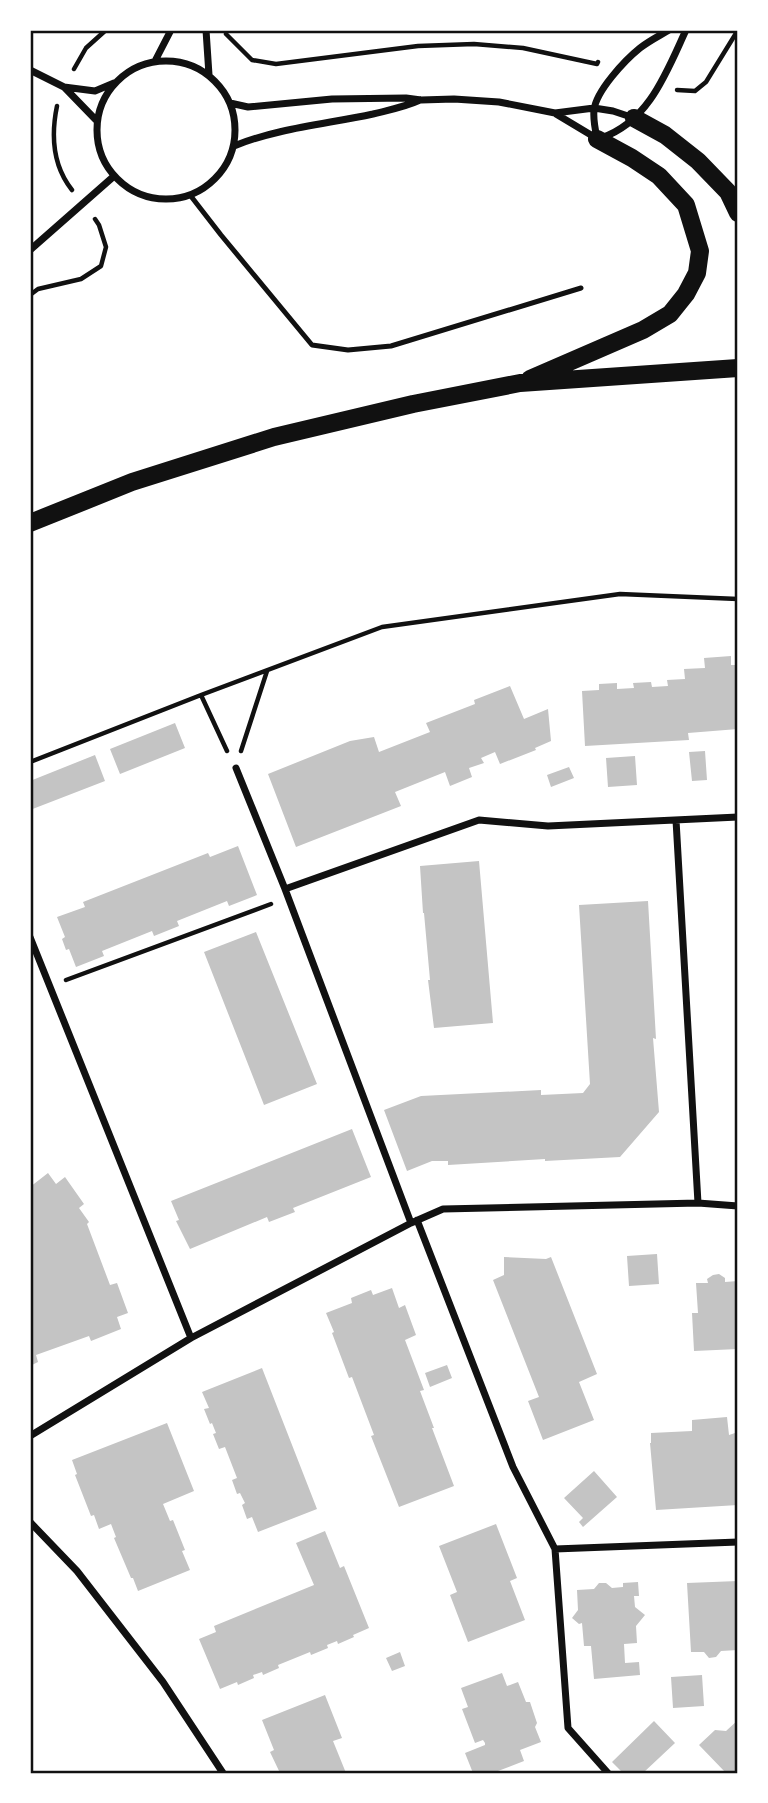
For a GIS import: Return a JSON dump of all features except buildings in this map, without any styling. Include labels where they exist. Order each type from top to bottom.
[{"type":"main road","points":[[634,118],[665,135],[698,161],[728,192],[738,213]]},
{"type":"main road","points":[[520,383],[643,330],[670,314],[687,294],[697,273],[700,251],[686,205],[659,176],[597,139]]},
{"type":"main road","points":[[30,523],[132,482],[274,437],[413,404],[520,383],[738,368]]},
{"type":"street","points":[[155,61],[171,30]]},
{"type":"street","points":[[206,30],[209,75]]},
{"type":"street","points":[[597,139],[594,108],[603,91],[618,70],[640,48],[668,30]]},
{"type":"street","points":[[597,139],[612,134],[634,118],[660,86],[686,30]]},
{"type":"street","points":[[30,70],[64,87],[95,91],[115,82],[133,69],[155,61],[177,61],[194,67],[209,75],[222,88],[230,103],[236,126],[234,146],[224,169],[206,187],[183,198],[158,200],[134,193],[114,177],[102,160],[96,141],[96,120],[102,101],[115,82]]},
{"type":"street","points":[[64,87],[96,120]]},
{"type":"street","points":[[230,103],[248,107],[332,99],[454,99],[499,102],[555,113],[594,108],[634,118]]},
{"type":"street","points":[[234,146],[255,137],[372,114],[421,100]]},
{"type":"street","points":[[555,113],[597,139]]},
{"type":"street","points":[[30,250],[114,177]]},
{"type":"street","points":[[236,768],[513,1467],[555,1549],[568,1728],[608,1773]]},
{"type":"street","points":[[285,889],[479,820],[548,825],[738,817]]},
{"type":"street","points":[[676,820],[698,1203]]},
{"type":"street","points":[[30,937],[191,1338]]},
{"type":"street","points":[[30,1436],[191,1338],[443,1209],[698,1203],[738,1206]]},
{"type":"street","points":[[30,1521],[76,1571],[163,1682],[223,1773]]},
{"type":"street","points":[[555,1549],[738,1542]]},
{"type":"lane","points":[[190,195],[312,345],[348,350],[391,346],[581,289]]},
{"type":"path","points":[[64,87],[86,48],[106,30]]},
{"type":"path","points":[[221,30],[252,60],[276,64],[418,46],[474,44],[523,48],[597,64],[606,55]]},
{"type":"path","points":[[30,762],[382,627],[620,594],[738,599]]},
{"type":"path","points":[[236,768],[267,671]]},
{"type":"path","points":[[201,695],[236,768]]},
{"type":"path","points":[[49,986],[288,897]]}]
